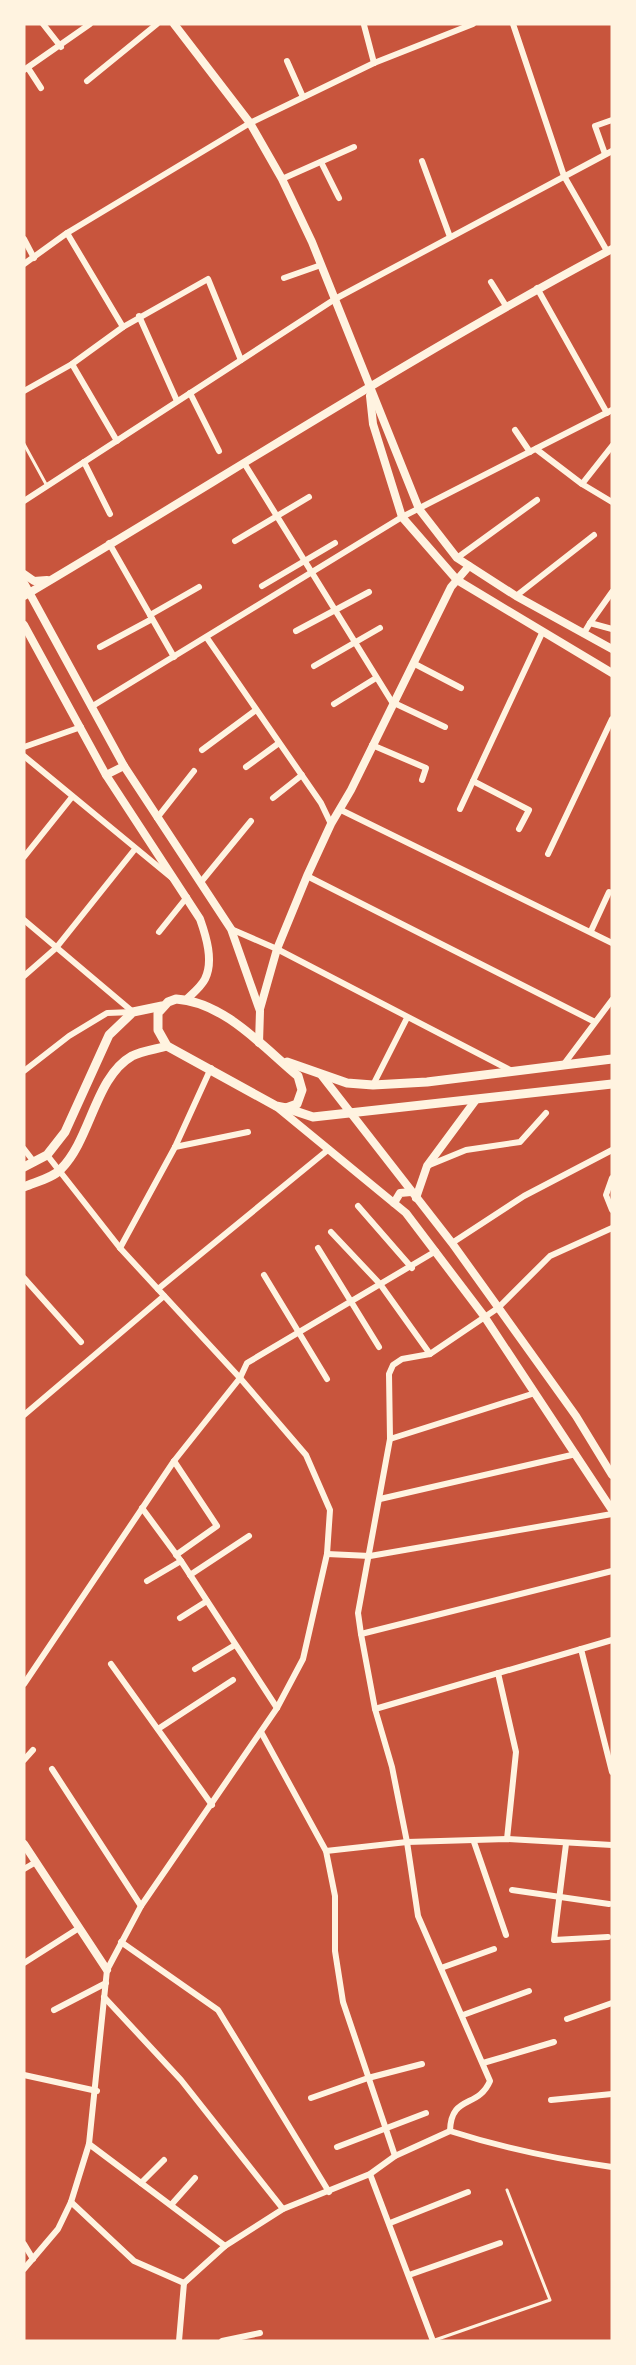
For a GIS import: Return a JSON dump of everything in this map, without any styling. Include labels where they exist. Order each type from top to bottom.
[{"type":"main road","points":[[24,1167],[47,1155],[65,1132],[109,1035],[134,1012],[162,1006],[176,999],[214,1009],[298,1076],[302,1085],[297,1104],[286,1108]]},
{"type":"main road","points":[[162,1006],[157,1020],[168,1046],[276,1106],[313,1118],[612,1084]]},
{"type":"main road","points":[[24,1187],[60,1170],[81,1141],[100,1097],[116,1070],[132,1056],[168,1046]]},
{"type":"main road","points":[[274,1056],[322,1076],[347,1083],[373,1084],[428,1082],[612,1059]]},
{"type":"street","points":[[43,24],[61,47]]},
{"type":"street","points":[[40,88],[26,69],[61,47],[88,24]]},
{"type":"street","points":[[87,81],[157,24]]},
{"type":"street","points":[[174,24],[250,123],[282,179],[321,265],[418,509],[457,558],[516,597],[612,649]]},
{"type":"street","points":[[24,264],[68,233],[250,123],[374,63],[473,24]]},
{"type":"street","points":[[27,594],[369,385],[537,288],[610,250],[564,176],[513,24]]},
{"type":"street","points":[[364,25],[374,63]]},
{"type":"street","points":[[287,61],[303,97]]},
{"type":"street","points":[[605,154],[595,126],[612,120]]},
{"type":"street","points":[[282,179],[354,147]]},
{"type":"street","points":[[24,501],[335,299],[612,151]]},
{"type":"street","points":[[422,161],[450,237]]},
{"type":"street","points":[[321,162],[339,198]]},
{"type":"street","points":[[68,233],[123,327]]},
{"type":"street","points":[[24,239],[34,258]]},
{"type":"street","points":[[284,278],[321,265]]},
{"type":"street","points":[[24,391],[72,364],[139,316],[208,279],[241,360]]},
{"type":"street","points":[[491,282],[506,306]]},
{"type":"street","points":[[91,707],[402,517],[610,411],[537,288]]},
{"type":"street","points":[[139,316],[177,401]]},
{"type":"street","points":[[72,364],[117,441]]},
{"type":"street","points":[[369,385],[373,424],[402,517],[457,580],[612,673]]},
{"type":"street","points":[[190,393],[219,451]]},
{"type":"street","points":[[515,430],[533,451],[612,502]]},
{"type":"street","points":[[582,484],[612,446]]},
{"type":"street","points":[[84,462],[110,514]]},
{"type":"street","points":[[244,463],[310,574],[392,702],[445,727]]},
{"type":"street","points":[[235,541],[309,496]]},
{"type":"street","points":[[457,558],[537,500]]},
{"type":"street","points":[[516,597],[594,535]]},
{"type":"street","points":[[109,543],[174,657]]},
{"type":"street","points":[[262,586],[335,543]]},
{"type":"street","points":[[259,1043],[260,1011],[277,949],[307,876],[392,702],[457,580],[469,566]]},
{"type":"street","points":[[24,574],[34,581],[51,580]]},
{"type":"street","points":[[24,583],[27,594],[124,766],[231,929],[260,1011]]},
{"type":"street","points":[[100,647],[200,587]]},
{"type":"street","points":[[296,631],[369,592]]},
{"type":"street","points":[[584,633],[612,592]]},
{"type":"street","points":[[591,623],[612,629]]},
{"type":"street","points":[[24,625],[106,776],[187,897],[205,932],[208,970],[205,981],[186,1000]]},
{"type":"street","points":[[314,666],[380,628]]},
{"type":"street","points":[[460,809],[543,631]]},
{"type":"street","points":[[207,638],[321,803],[331,824]]},
{"type":"street","points":[[413,663],[461,688]]},
{"type":"street","points":[[334,704],[376,678]]},
{"type":"street","points":[[202,750],[256,710]]},
{"type":"street","points":[[548,854],[612,719]]},
{"type":"street","points":[[24,747],[81,727]]},
{"type":"street","points":[[246,767],[279,742]]},
{"type":"street","points":[[372,745],[426,768],[422,780]]},
{"type":"street","points":[[24,756],[177,882]]},
{"type":"street","points":[[106,776],[124,766]]},
{"type":"street","points":[[157,818],[194,771]]},
{"type":"street","points":[[273,798],[302,775]]},
{"type":"street","points":[[473,781],[529,810],[519,829]]},
{"type":"street","points":[[24,857],[72,797]]},
{"type":"street","points":[[341,810],[612,943]]},
{"type":"street","points":[[201,882],[251,821]]},
{"type":"street","points":[[24,976],[56,948],[135,849]]},
{"type":"street","points":[[307,876],[595,1022]]},
{"type":"street","points":[[591,931],[609,892]]},
{"type":"street","points":[[159,932],[187,897]]},
{"type":"street","points":[[24,920],[134,1012]]},
{"type":"street","points":[[231,929],[277,949],[510,1070]]},
{"type":"street","points":[[564,1064],[612,1000]]},
{"type":"street","points":[[24,1071],[69,1036],[107,1013],[134,1012]]},
{"type":"street","points":[[373,1084],[406,1018]]},
{"type":"street","points":[[120,1248],[174,1147],[211,1068]]},
{"type":"street","points":[[322,1076],[452,1243],[576,1416],[612,1475]]},
{"type":"street","points":[[413,1195],[427,1166],[476,1101]]},
{"type":"street","points":[[276,1106],[406,1213],[484,1316],[612,1512],[370,1556],[327,1554]]},
{"type":"street","points":[[427,1166],[466,1150],[520,1142],[546,1113]]},
{"type":"street","points":[[174,1147],[248,1132]]},
{"type":"street","points":[[24,1149],[34,1162]]},
{"type":"street","points":[[158,1289],[329,1149]]},
{"type":"street","points":[[452,1243],[524,1196],[612,1150]]},
{"type":"street","points":[[24,2269],[58,2229],[71,2202],[89,2144],[97,2091],[107,1970],[141,1906],[277,1708],[303,1659],[327,1554],[330,1510],[306,1455],[240,1378],[120,1248],[47,1155]]},
{"type":"street","points":[[612,1178],[606,1195],[612,1210]]},
{"type":"street","points":[[394,1203],[400,1192],[413,1195]]},
{"type":"street","points":[[358,1206],[412,1268]]},
{"type":"street","points":[[450,2132],[450,2116],[456,2109],[485,2092],[490,2081],[418,1916],[407,1842],[392,1767],[375,1709],[358,1613],[390,1439],[389,1374],[393,1365],[402,1359],[430,1353],[498,1308],[550,1256],[612,1228]]},
{"type":"street","points":[[331,1232],[380,1284],[430,1353]]},
{"type":"street","points":[[318,1248],[379,1347]]},
{"type":"street","points":[[24,1684],[174,1461],[240,1378],[247,1363],[380,1284],[412,1268],[436,1251]]},
{"type":"street","points":[[264,1275],[327,1379]]},
{"type":"street","points":[[24,1278],[81,1342]]},
{"type":"street","points":[[24,1415],[164,1296]]},
{"type":"street","points":[[390,1439],[536,1393]]},
{"type":"street","points":[[380,1499],[576,1454]]},
{"type":"street","points":[[174,1461],[217,1526],[176,1555]]},
{"type":"street","points":[[142,1509],[181,1561],[277,1708]]},
{"type":"street","points":[[190,1575],[249,1536]]},
{"type":"street","points":[[147,1581],[181,1561]]},
{"type":"street","points":[[361,1634],[612,1571]]},
{"type":"street","points":[[180,1618],[207,1601]]},
{"type":"street","points":[[375,1709],[612,1640]]},
{"type":"street","points":[[195,1669],[235,1645]]},
{"type":"street","points":[[581,1649],[612,1772]]},
{"type":"street","points":[[111,1664],[212,1805]]},
{"type":"street","points":[[498,1673],[516,1752],[507,1839]]},
{"type":"street","points":[[158,1729],[232,1680]]},
{"type":"street","points":[[261,1732],[326,1851],[335,1896],[335,1951],[343,2002],[395,2156]]},
{"type":"street","points":[[24,1760],[33,1750]]},
{"type":"street","points":[[52,1769],[141,1906]]},
{"type":"street","points":[[326,1851],[407,1842],[474,1842],[507,1839],[612,1845]]},
{"type":"street","points":[[474,1842],[506,1935]]},
{"type":"street","points":[[24,1844],[107,1970]]},
{"type":"street","points":[[566,1844],[554,1940],[608,1937]]},
{"type":"street","points":[[24,1869],[36,1862]]},
{"type":"street","points":[[512,1890],[560,1895],[609,1904]]},
{"type":"street","points":[[24,1963],[79,1928]]},
{"type":"street","points":[[121,1942],[218,2010],[329,2192]]},
{"type":"street","points":[[441,1968],[494,1949]]},
{"type":"street","points":[[54,2010],[106,1983]]},
{"type":"street","points":[[463,2015],[530,1991]]},
{"type":"street","points":[[104,1997],[181,2080],[283,2209]]},
{"type":"street","points":[[567,2019],[612,2003]]},
{"type":"street","points":[[483,2062],[554,2042]]},
{"type":"street","points":[[311,2098],[368,2078],[422,2064]]},
{"type":"street","points":[[24,2075],[97,2091]]},
{"type":"street","points":[[552,2100],[612,2094]]},
{"type":"street","points":[[337,2147],[426,2113]]},
{"type":"street","points":[[179,2341],[184,2283],[225,2246],[283,2209],[370,2174],[395,2156],[450,2132],[555,2159],[612,2167]]},
{"type":"street","points":[[89,2144],[225,2246]]},
{"type":"street","points":[[141,2183],[164,2160]]},
{"type":"street","points":[[370,2174],[433,2341]]},
{"type":"street","points":[[171,2205],[195,2178]]},
{"type":"street","points":[[390,2223],[468,2192]]},
{"type":"street","points":[[71,2202],[134,2261],[184,2283]]},
{"type":"street","points":[[409,2275],[500,2243]]},
{"type":"street","points":[[24,2244],[33,2259]]},
{"type":"street","points":[[222,2341],[260,2333]]},
{"type":"lane","points":[[24,444],[47,486]]},
{"type":"lane","points":[[433,2341],[550,2300],[507,2190]]}]
